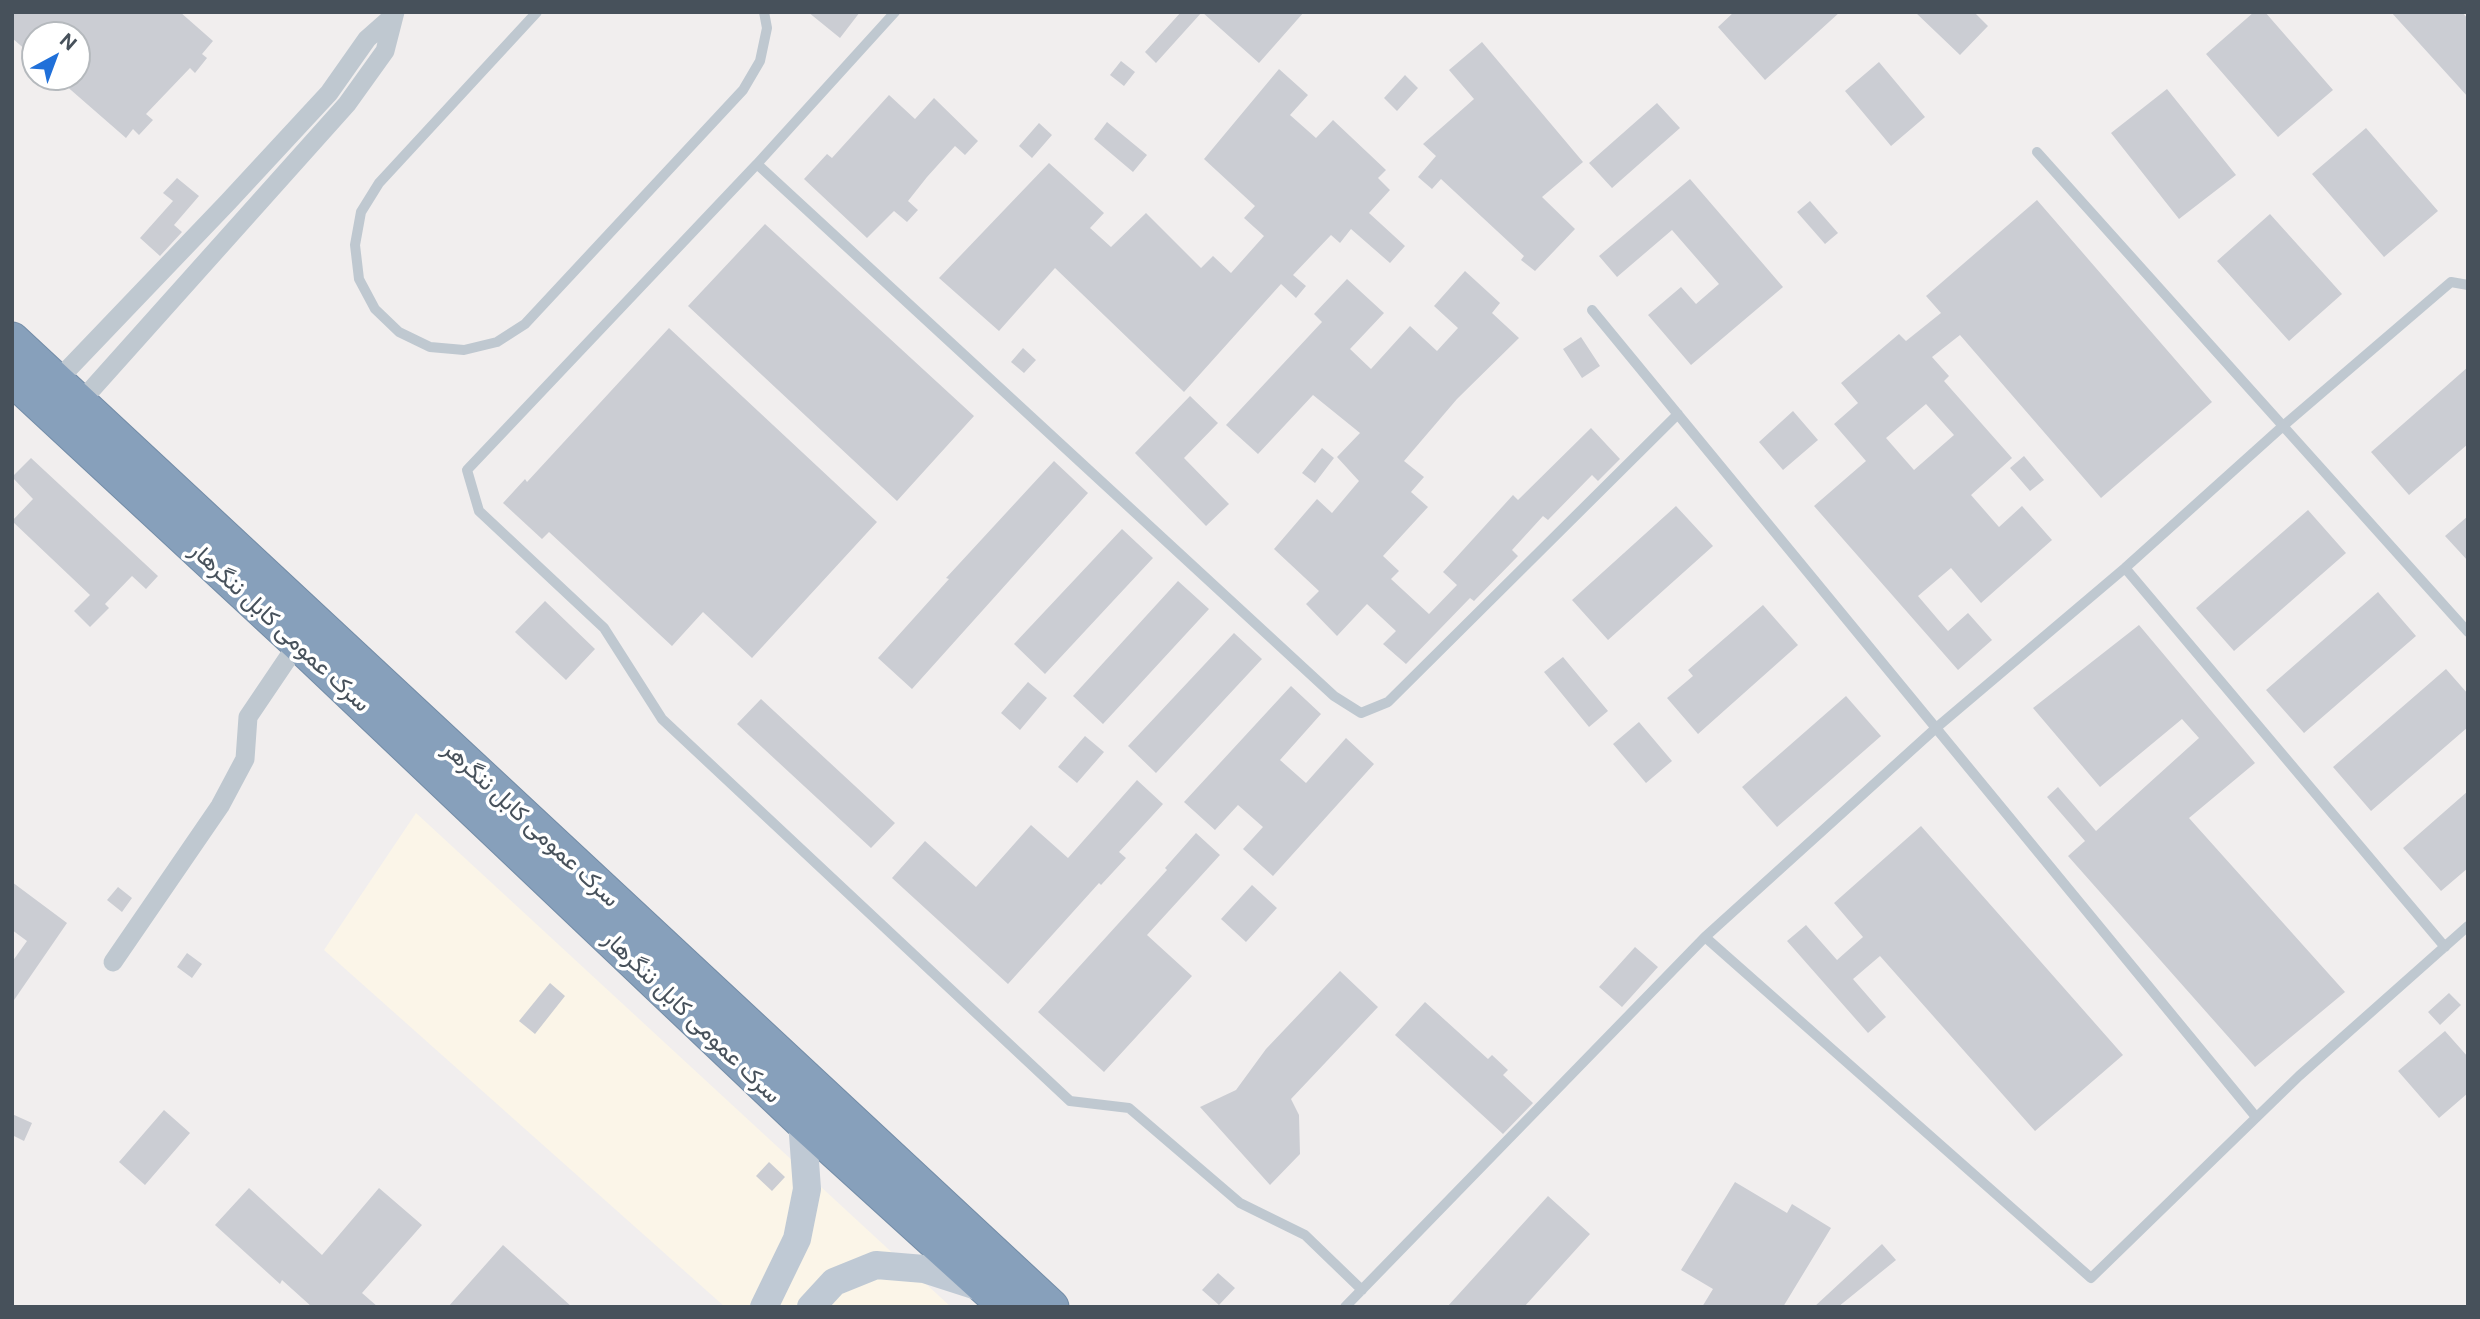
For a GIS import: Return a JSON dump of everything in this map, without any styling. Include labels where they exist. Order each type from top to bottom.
[{"type":"highway","name":"سرک عمومی کابل ننگرهر","points":[[12,340],[58,402],[1051,1307]]},
{"type":"highway","name":"سرک عمومی کابل ننگرهار","points":[[12,378],[58,402],[298,643],[802,1121],[998,1298]]},
{"type":"street","points":[[58,402],[347,104],[385,51],[394,14]]},
{"type":"street","points":[[58,402],[228,202],[329,93],[367,39],[394,14]]},
{"type":"street","points":[[113,962],[220,806],[245,759],[248,717],[298,643]]},
{"type":"street","points":[[764,1307],[797,1239],[807,1189],[802,1121]]},
{"type":"street","points":[[811,1307],[834,1282],[876,1265],[924,1269],[998,1298]]},
{"type":"lane","points":[[537,12],[379,183],[361,212],[355,245],[359,279],[375,309],[399,332],[430,346],[464,350],[475,348],[496,342],[525,324],[743,90],[760,61],[766,28],[764,12]]},
{"type":"lane","points":[[895,12],[757,164],[467,470],[479,512],[604,628],[662,719],[1070,1101],[1129,1108],[1240,1203],[1305,1236],[1362,1290]]},
{"type":"lane","points":[[2037,152],[2468,632]]},
{"type":"lane","points":[[757,164],[1334,696],[1361,713],[1388,702],[1678,414]]},
{"type":"lane","points":[[1345,1307],[1705,937],[1936,728],[2125,568],[2283,426],[2451,282],[2468,285]]},
{"type":"lane","points":[[1592,310],[2256,1116]]},
{"type":"lane","points":[[2125,568],[2445,947]]},
{"type":"lane","points":[[1705,937],[2091,1278],[2256,1116],[2468,926]]},
{"type":"shaded area","points":[[416,813],[951,1307],[725,1307],[324,950]]},
{"type":"building","points":[[12,12],[180,12],[213,41],[202,54],[207,58],[195,73],[190,68],[146,114],[153,120],[139,135],[133,129],[126,138],[72,91],[91,91],[91,21],[21,21],[21,46],[12,38]]},
{"type":"building","points":[[808,12],[860,12],[840,38]]},
{"type":"building","points":[[1181,12],[1202,12],[1156,63],[1145,52]]},
{"type":"building","points":[[1202,12],[1304,12],[1259,63]]},
{"type":"building","points":[[1734,12],[1840,12],[1765,80],[1718,27]]},
{"type":"building","points":[[1915,12],[1974,12],[1988,26],[1960,55]]},
{"type":"building","points":[[2254,12],[2265,12],[2333,90],[2278,137],[2206,54]]},
{"type":"building","points":[[2391,12],[2462,12],[2468,19],[2468,97]]},
{"type":"building","points":[[1482,42],[1583,162],[1542,197],[1575,229],[1535,271],[1521,260],[1524,256],[1441,179],[1432,189],[1418,177],[1436,156],[1423,144],[1474,99],[1449,70]]},
{"type":"building","points":[[1121,61],[1135,72],[1124,86],[1110,75]]},
{"type":"building","points":[[1879,62],[1925,117],[1891,146],[1845,91]]},
{"type":"building","points":[[1279,69],[1308,95],[1290,115],[1316,138],[1333,120],[1386,170],[1378,178],[1390,190],[1369,213],[1405,246],[1390,263],[1351,229],[1340,243],[1331,235],[1293,275],[1306,286],[1296,298],[1281,284],[1184,392],[1055,268],[999,331],[939,278],[1049,163],[1104,213],[1090,228],[1111,247],[1146,213],[1201,268],[1213,256],[1231,273],[1264,236],[1244,218],[1255,206],[1204,159]]},
{"type":"building","points":[[1405,75],[1418,88],[1397,111],[1384,98]]},
{"type":"building","points":[[2167,89],[2236,175],[2179,219],[2111,133]]},
{"type":"building","points":[[889,95],[915,119],[934,98],[978,141],[965,155],[955,146],[927,177],[908,201],[918,210],[907,222],[894,211],[867,238],[804,179],[827,154],[832,158]]},
{"type":"building","points":[[1657,103],[1680,128],[1612,188],[1589,163]]},
{"type":"building","points":[[1107,122],[1147,155],[1133,172],[1094,139]]},
{"type":"building","points":[[1039,123],[1052,135],[1032,158],[1019,146]]},
{"type":"building","points":[[2366,128],[2438,211],[2384,257],[2312,174]]},
{"type":"building","points":[[177,178],[199,196],[174,225],[182,232],[160,256],[140,238],[173,201],[163,193]]},
{"type":"building","points":[[1690,179],[1783,287],[1691,365],[1648,315],[1681,287],[1696,304],[1719,284],[1672,230],[1617,277],[1599,256]]},
{"type":"building","points":[[2037,200],[2212,402],[2101,498],[1960,335],[1932,357],[1949,376],[1944,381],[2012,458],[1971,495],[1999,527],[2022,506],[2052,540],[1981,603],[1951,568],[1918,596],[1948,631],[1968,613],[1992,640],[1958,670],[1814,506],[1866,461],[1834,424],[1858,403],[1841,383],[1899,334],[1906,341],[1941,313],[1926,296]],"holes":[[[1926,404],[1954,435],[1914,470],[1886,438]]]},
{"type":"building","points":[[1810,201],[1838,233],[1825,244],[1797,212]]},
{"type":"building","points":[[2270,214],[2342,294],[2289,341],[2217,261]]},
{"type":"building","points":[[765,224],[974,416],[897,501],[688,306]]},
{"type":"building","points":[[1465,271],[1500,303],[1492,313],[1519,338],[1457,399],[1404,461],[1424,477],[1411,492],[1428,507],[1383,556],[1399,571],[1391,579],[1429,614],[1457,585],[1443,572],[1513,495],[1518,500],[1591,428],[1620,459],[1598,481],[1592,475],[1548,520],[1543,516],[1512,550],[1518,556],[1474,601],[1470,598],[1406,664],[1383,644],[1396,631],[1367,604],[1337,636],[1306,604],[1319,591],[1274,549],[1317,499],[1332,513],[1359,481],[1337,457],[1360,433],[1313,395],[1258,454],[1226,425],[1322,322],[1314,314],[1347,279],[1384,313],[1350,349],[1371,369],[1410,326],[1437,351],[1458,328],[1434,306]]},
{"type":"building","points":[[669,328],[877,522],[752,658],[703,612],[672,646],[549,532],[542,539],[503,503],[525,479],[527,482]]},
{"type":"building","points":[[1581,337],[1600,366],[1582,378],[1563,349]]},
{"type":"building","points":[[1023,348],[1036,360],[1024,373],[1011,362]]},
{"type":"building","points":[[2468,367],[2468,444],[2409,495],[2371,452]]},
{"type":"building","points":[[1190,396],[1218,423],[1184,458],[1229,504],[1206,526],[1135,453]]},
{"type":"building","points":[[1793,411],[1818,440],[1783,470],[1759,442]]},
{"type":"building","points":[[1322,448],[1334,458],[1315,483],[1302,473]]},
{"type":"building","points":[[2024,456],[2044,480],[2030,491],[2010,468]]},
{"type":"building","points":[[31,458],[158,576],[146,589],[132,576],[105,604],[109,608],[90,627],[74,611],[90,595],[12,521],[33,499],[12,477]]},
{"type":"building","points":[[1054,461],[1088,493],[912,689],[878,658],[949,579],[946,578]]},
{"type":"building","points":[[1676,506],[1713,546],[1608,640],[1572,600]]},
{"type":"building","points":[[2308,510],[2346,553],[2234,651],[2196,608]]},
{"type":"building","points":[[2468,516],[2468,561],[2445,536]]},
{"type":"building","points":[[1122,529],[1153,558],[1045,674],[1014,644]]},
{"type":"building","points":[[1178,581],[1209,609],[1103,724],[1073,696]]},
{"type":"building","points":[[2378,592],[2416,636],[2304,733],[2266,690]]},
{"type":"building","points":[[545,601],[595,649],[566,680],[515,632]]},
{"type":"building","points":[[1763,605],[1798,645],[1698,734],[1667,698],[1693,676],[1688,670]]},
{"type":"building","points":[[2139,625],[2255,763],[2189,818],[2345,992],[2255,1067],[2068,856],[2085,841],[2047,797],[2058,787],[2096,831],[2199,738],[2182,719],[2100,787],[2033,708]]},
{"type":"building","points":[[1234,633],[1262,659],[1156,773],[1128,746]]},
{"type":"building","points":[[1563,657],[1608,711],[1589,727],[1544,672]]},
{"type":"building","points":[[2446,669],[2468,694],[2468,727],[2371,811],[2333,767]]},
{"type":"building","points":[[1028,682],[1047,698],[1020,730],[1001,713]]},
{"type":"building","points":[[1291,686],[1321,714],[1280,760],[1306,783],[1346,738],[1374,764],[1273,876],[1243,849],[1263,827],[1238,805],[1215,830],[1184,802]]},
{"type":"building","points":[[1846,696],[1881,736],[1777,827],[1742,787]]},
{"type":"building","points":[[761,699],[895,823],[871,848],[737,724]]},
{"type":"building","points":[[1639,722],[1672,761],[1646,783],[1613,744]]},
{"type":"building","points":[[1085,736],[1104,752],[1077,783],[1058,767]]},
{"type":"building","points":[[1137,780],[1163,804],[1119,852],[1126,858],[1101,885],[1099,883],[1008,984],[892,878],[925,841],[976,887],[1031,825],[1068,858]]},
{"type":"building","points":[[2468,791],[2468,868],[2441,891],[2403,848]]},
{"type":"building","points":[[1921,826],[2123,1055],[2035,1131],[1880,956],[1853,979],[1886,1017],[1868,1033],[1787,941],[1806,925],[1837,960],[1863,937],[1834,903]]},
{"type":"building","points":[[1196,833],[1220,855],[1147,935],[1192,976],[1104,1072],[1038,1012],[1167,870],[1165,868]]},
{"type":"building","points":[[12,882],[67,923],[12,1003],[12,962],[27,941],[12,930]]},
{"type":"building","points":[[1252,885],[1277,908],[1246,942],[1221,919]]},
{"type":"building","points":[[118,887],[132,898],[122,912],[107,900]]},
{"type":"building","points":[[1635,947],[1658,967],[1622,1007],[1599,987]]},
{"type":"building","points":[[187,953],[202,964],[192,978],[177,967]]},
{"type":"building","points":[[1340,971],[1378,1007],[1291,1099],[1299,1115],[1300,1154],[1270,1185],[1200,1107],[1236,1090],[1266,1049]]},
{"type":"building","points":[[550,983],[565,996],[535,1034],[519,1021]]},
{"type":"building","points":[[2449,993],[2461,1005],[2440,1025],[2428,1012]]},
{"type":"building","points":[[1425,1002],[1488,1059],[1492,1055],[1508,1070],[1503,1075],[1533,1103],[1503,1134],[1395,1035]]},
{"type":"building","points":[[2445,1031],[2468,1057],[2468,1093],[2439,1118],[2398,1071]]},
{"type":"building","points":[[164,1110],[190,1133],[145,1185],[119,1162]]},
{"type":"building","points":[[12,1114],[32,1123],[24,1141],[12,1135]]},
{"type":"building","points":[[769,1162],[785,1177],[772,1191],[756,1176]]},
{"type":"building","points":[[1735,1182],[1787,1213],[1792,1204],[1831,1228],[1783,1307],[1702,1307],[1713,1289],[1681,1270]]},
{"type":"building","points":[[249,1188],[322,1255],[379,1188],[422,1225],[362,1293],[378,1307],[312,1307],[282,1280],[280,1284],[215,1225]]},
{"type":"building","points":[[1548,1196],[1590,1234],[1524,1307],[1447,1307]]},
{"type":"building","points":[[1882,1244],[1896,1260],[1838,1307],[1814,1307]]},
{"type":"building","points":[[503,1245],[572,1307],[448,1307]]},
{"type":"building","points":[[1218,1273],[1235,1288],[1219,1305],[1202,1290]]}]
